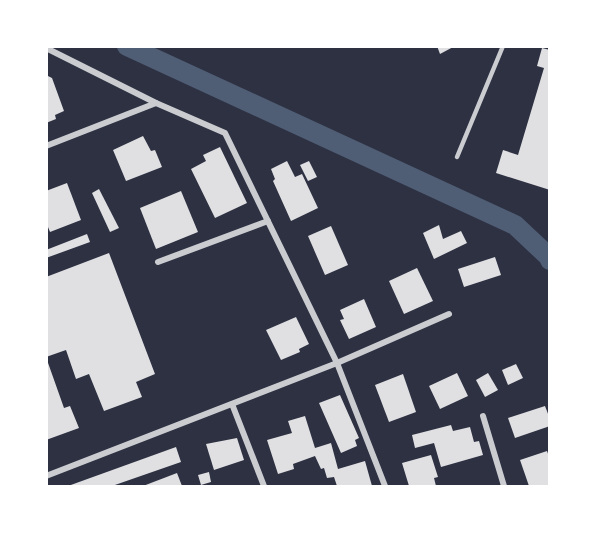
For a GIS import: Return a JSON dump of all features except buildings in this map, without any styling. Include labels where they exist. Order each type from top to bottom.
[{"type":"street","points":[[46,48],[156,103],[225,133],[337,363],[385,486]]},
{"type":"street","points":[[46,146],[156,103]]},
{"type":"street","points":[[159,262],[268,221]]},
{"type":"street","points":[[46,476],[337,363],[449,314]]},
{"type":"street","points":[[232,404],[264,486]]},
{"type":"street","points":[[483,416],[504,486]]},
{"type":"lane","points":[[458,157],[503,46]]},
{"type":"waterway","points":[[127,46],[515,225],[550,260]]}]
